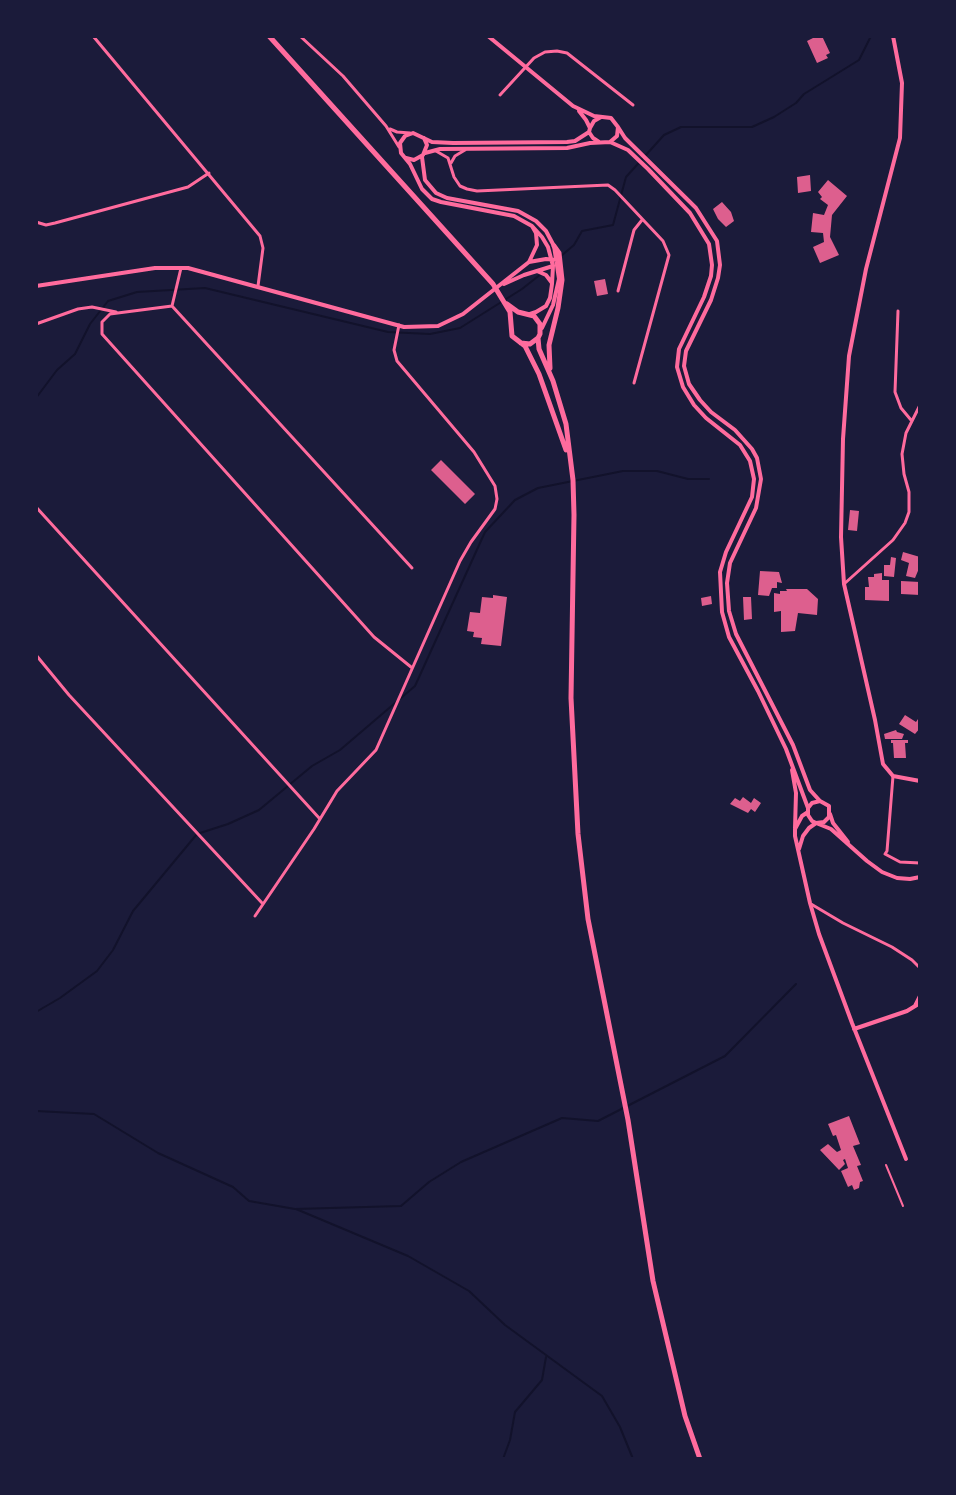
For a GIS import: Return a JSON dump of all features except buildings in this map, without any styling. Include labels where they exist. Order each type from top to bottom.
[{"type":"highway","points":[[269,36],[471,259],[506,303],[518,312],[538,320],[541,329],[538,338],[539,349],[551,376],[566,424],[574,515],[572,720],[578,834],[588,919],[628,1120],[653,1281],[685,1416],[700,1459]]},
{"type":"highway","points":[[551,376],[549,345],[558,308],[561,280],[559,253],[554,246]]},
{"type":"highway","points":[[506,303],[513,322]]},
{"type":"highway","points":[[527,314],[520,315],[513,322],[511,327],[513,336],[530,354],[569,457]]},
{"type":"highway","points":[[520,343],[530,344],[538,338]]},
{"type":"street","points":[[93,36],[260,236],[263,248],[258,286]]},
{"type":"street","points":[[300,36],[343,76],[386,126],[410,164],[422,189],[432,199],[507,214],[532,226],[546,243],[553,266],[550,298],[546,306],[527,314]]},
{"type":"street","points":[[488,36],[583,115],[593,138],[599,142]]},
{"type":"street","points":[[893,36],[902,83],[900,138],[866,268],[849,356],[843,439],[841,537],[844,584],[878,731],[883,764],[893,776],[920,781]]},
{"type":"street","points":[[500,95],[539,54],[563,51],[633,105]]},
{"type":"street","points":[[573,106],[586,113],[611,118],[624,138],[696,208],[717,242],[720,265],[718,278],[711,300],[686,351],[684,366],[689,384],[700,400],[711,412],[735,430],[752,449],[757,458],[761,479],[756,508],[730,563],[727,583],[729,610],[736,634],[793,745],[810,790],[820,801],[827,804],[833,823],[856,852]]},
{"type":"street","points":[[386,126],[397,132],[413,133],[432,142],[440,143],[567,142],[575,141],[589,130],[594,121],[602,117]]},
{"type":"street","points":[[610,142],[617,136],[618,128]]},
{"type":"street","points":[[399,147],[405,135],[413,133]]},
{"type":"street","points":[[423,137],[427,145],[423,155],[425,180],[436,193],[447,198],[508,208],[524,214],[542,226],[554,246],[559,279],[556,296],[541,329]]},
{"type":"street","points":[[403,156],[414,160],[434,150],[567,148],[610,142],[628,150],[690,213],[710,244],[712,265],[704,297],[679,349],[677,367],[683,387],[694,405],[706,418],[740,445],[750,461],[753,472],[753,489],[749,505],[720,572],[722,612],[729,637],[786,749],[810,819],[831,829],[875,868],[890,876],[910,879],[920,877]]},
{"type":"street","points":[[451,165],[455,156],[466,149]]},
{"type":"street","points":[[434,150],[446,155],[460,186],[477,190],[608,185],[663,242],[669,255],[634,384]]},
{"type":"street","points":[[36,222],[46,225],[55,223],[188,187],[209,173]]},
{"type":"street","points":[[618,291],[634,230],[642,219]]},
{"type":"street","points":[[36,286],[155,268],[181,268],[208,272],[399,326],[423,328],[438,326],[463,314],[529,262],[537,245],[536,233],[532,226]]},
{"type":"street","points":[[529,262],[557,260]]},
{"type":"street","points":[[500,286],[524,275],[553,266],[557,260]]},
{"type":"street","points":[[172,306],[181,268]]},
{"type":"street","points":[[537,271],[546,275],[552,284]]},
{"type":"street","points":[[36,324],[78,309],[92,307],[118,312],[172,306]]},
{"type":"street","points":[[172,306],[412,568]]},
{"type":"street","points":[[898,311],[895,392],[901,408],[911,420]]},
{"type":"street","points":[[118,312],[105,318],[101,328],[102,334],[374,637],[411,667]]},
{"type":"street","points":[[255,916],[337,791],[376,750],[460,561],[495,509],[498,499],[495,486],[474,452],[397,361],[394,350],[399,326]]},
{"type":"street","points":[[844,584],[893,540],[905,524],[909,512],[909,492],[902,454],[911,420],[920,405]]},
{"type":"street","points":[[36,507],[320,819]]},
{"type":"street","points":[[36,655],[69,695],[263,904]]},
{"type":"street","points":[[786,749],[796,793],[795,829],[798,853],[819,934],[906,1159]]},
{"type":"street","points":[[893,776],[885,854],[900,862],[920,863]]},
{"type":"street","points":[[795,829],[812,803],[820,801]]},
{"type":"street","points":[[798,853],[803,836],[816,823],[826,820],[830,814]]},
{"type":"street","points":[[810,903],[843,923],[892,947],[920,968]]},
{"type":"street","points":[[854,1029],[907,1011],[918,1004],[920,996]]},
{"type":"street","points":[[886,1165],[903,1206]]},
{"type":"waterway","points":[[561,256],[574,245],[582,231],[613,225],[626,177],[664,135],[681,127],[752,127],[774,117],[796,103],[804,94],[859,60],[871,36]]},
{"type":"waterway","points":[[36,398],[57,370],[75,354],[90,324],[108,301],[137,292],[205,288],[388,332],[430,334],[460,328],[522,289],[541,274]]},
{"type":"waterway","points":[[36,1012],[97,971],[113,950],[133,911],[197,834],[228,824],[259,810],[312,766],[340,750],[415,686],[485,532],[515,500],[538,488],[623,471],[657,471],[688,479],[709,479]]},
{"type":"waterway","points":[[36,1111],[94,1114],[158,1153],[233,1187],[249,1201],[295,1209],[401,1206],[429,1182],[461,1162],[562,1118],[598,1121],[725,1056],[796,984]]},
{"type":"waterway","points":[[296,1209],[408,1256],[469,1291],[505,1325],[602,1396],[620,1427],[633,1459]]},
{"type":"waterway","points":[[503,1459],[510,1440],[515,1412],[542,1380],[546,1357]]}]
